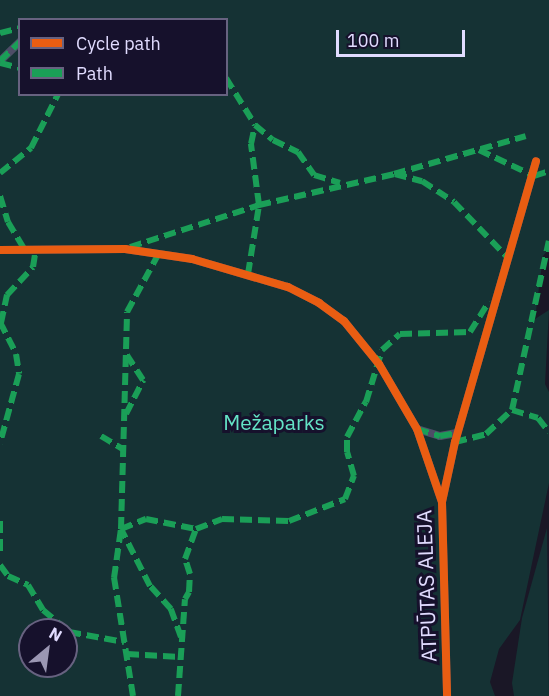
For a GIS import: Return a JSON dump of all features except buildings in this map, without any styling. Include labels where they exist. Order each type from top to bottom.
[{"type":"street","points":[[0,61],[18,44]]},
{"type":"street","points":[[442,502],[457,433],[536,161]]},
{"type":"street","name":"ATPŪTAS ALEJA","points":[[0,250],[69,247],[136,250],[192,259],[288,287],[319,303],[344,321],[379,364],[417,429],[442,502],[447,696]]},
{"type":"street","points":[[417,429],[440,436],[457,433]]},
{"type":"green space","name":"Mežaparks","points":[[0,0],[549,0],[549,249],[543,256],[535,319],[549,310],[545,384],[549,392],[549,483],[520,620],[499,649],[490,682],[495,696],[0,696]]},
{"type":"green space","points":[[547,528],[549,696],[514,696],[512,683],[522,618]]},
{"type":"marked path","points":[[0,33],[18,28]]},
{"type":"marked path","points":[[0,61],[18,44]]},
{"type":"marked path","points":[[0,63],[18,68]]},
{"type":"marked path","points":[[228,81],[255,125],[273,140],[298,152],[314,175],[340,183]]},
{"type":"marked path","points":[[0,173],[31,148],[57,96]]},
{"type":"marked path","points":[[248,274],[259,205],[251,144],[255,125]]},
{"type":"marked path","points":[[130,247],[259,205],[394,174],[526,136]]},
{"type":"marked path","points":[[479,150],[534,176],[549,171]]},
{"type":"marked path","points":[[395,174],[422,181],[454,202],[510,260]]},
{"type":"marked path","points":[[0,196],[8,222],[24,249]]},
{"type":"marked path","points":[[455,442],[486,434],[512,410],[549,241]]},
{"type":"marked path","points":[[1,323],[7,295],[33,267],[36,249]]},
{"type":"marked path","points":[[133,696],[114,578],[121,529],[127,312],[159,253]]},
{"type":"marked path","points":[[178,696],[185,599],[189,592],[190,574],[185,559],[196,529],[222,519],[289,521],[345,499],[354,476],[347,452],[347,437],[366,402],[382,350],[400,334],[470,332],[489,302]]},
{"type":"marked path","points":[[0,322],[16,354],[19,374],[0,443]]},
{"type":"marked path","points":[[126,354],[143,380],[126,414]]},
{"type":"marked path","points":[[512,410],[538,418],[549,432]]},
{"type":"marked path","points":[[417,429],[440,436],[457,433]]},
{"type":"marked path","points":[[101,436],[123,449]]},
{"type":"marked path","points":[[181,637],[171,609],[150,586],[121,529],[146,519],[196,529]]},
{"type":"marked path","points":[[0,521],[0,553]]},
{"type":"marked path","points":[[0,565],[8,576],[28,585],[43,610],[69,632],[124,642]]},
{"type":"marked path","points":[[127,654],[180,657]]},
{"type":"cycle path","points":[[442,502],[455,442],[536,161]]},
{"type":"cycle path","points":[[0,250],[125,249],[192,259],[288,287],[319,303],[344,321],[379,364],[417,429],[442,502],[447,696]]}]
